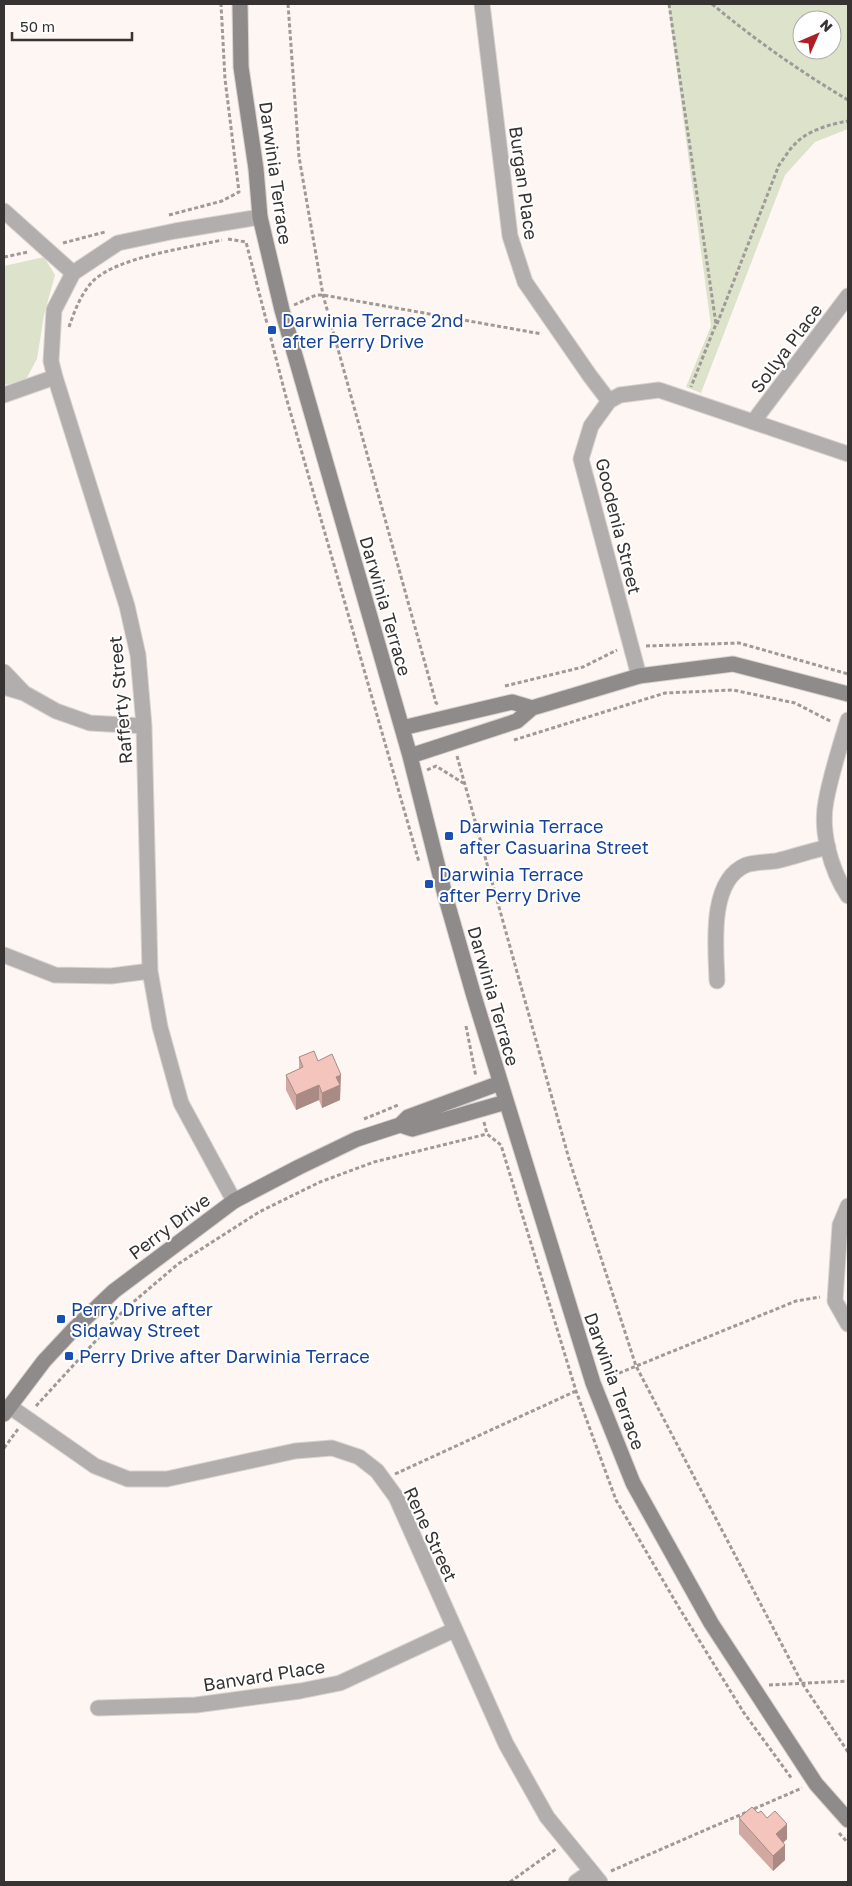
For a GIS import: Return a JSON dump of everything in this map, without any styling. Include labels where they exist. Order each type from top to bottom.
[{"type":"main road","name":"Darwinia Terrace","points":[[240,4],[241,67],[256,169],[260,217],[282,310],[410,756],[445,895],[500,1083],[592,1383],[633,1483],[711,1622],[816,1784],[848,1820]]},
{"type":"main road","points":[[410,756],[517,721],[532,708],[639,676],[733,664],[848,694]]},
{"type":"main road","points":[[402,728],[512,702],[532,708]]},
{"type":"main road","name":"Perry Drive","points":[[6,1410],[44,1360],[114,1291],[234,1201],[357,1139],[400,1125],[408,1116],[500,1083]]},
{"type":"main road","name":"Perry Drive","points":[[400,1125],[412,1129],[506,1102]]},
{"type":"street","name":"Burgan Place","points":[[482,4],[510,236],[525,282],[609,401]]},
{"type":"street","points":[[4,211],[73,273]]},
{"type":"street","name":"Rafferty Street","points":[[234,1201],[180,1103],[160,1026],[150,971],[144,726],[138,655],[127,606],[54,377],[51,361],[54,310],[73,273],[118,243],[184,229],[260,217]]},
{"type":"street","name":"Sollya Place","points":[[753,422],[848,296]]},
{"type":"street","points":[[4,395],[54,377]]},
{"type":"street","points":[[609,401],[620,396],[659,390],[848,454]]},
{"type":"street","name":"Goodenia Street","points":[[609,401],[590,426],[581,459],[639,676]]},
{"type":"street","points":[[4,672],[24,693]]},
{"type":"street","points":[[4,687],[24,693],[56,711],[90,723],[144,726]]},
{"type":"street","points":[[847,723],[826,802],[825,827],[828,847],[840,883],[848,896]]},
{"type":"street","points":[[717,981],[716,930],[719,898],[729,878],[746,866],[828,847]]},
{"type":"street","points":[[4,955],[55,975],[111,976],[150,971]]},
{"type":"street","points":[[848,1206],[840,1225],[835,1301],[848,1324]]},
{"type":"street","name":"Rene Street","points":[[6,1410],[26,1418],[95,1466],[128,1479],[167,1479],[295,1451],[332,1448],[359,1457],[378,1471],[396,1497],[506,1744],[547,1817],[595,1877]]},
{"type":"street","name":"Banvard Place","points":[[98,1708],[196,1705],[300,1691],[340,1682],[454,1630]]},
{"type":"street","points":[[576,1882],[595,1877]]},
{"type":"path","points":[[221,4],[225,79],[239,192],[222,201]]},
{"type":"path","points":[[288,4],[299,157],[323,295],[436,703],[451,717]]},
{"type":"path","points":[[669,4],[716,324]]},
{"type":"path","points":[[712,4],[805,74],[848,100]]},
{"type":"path","points":[[686,399],[779,165],[795,144],[815,131],[836,123],[848,121]]},
{"type":"path","points":[[68,333],[82,296],[92,282],[108,270],[146,258],[229,239]]},
{"type":"path","points":[[4,257],[45,248]]},
{"type":"path","points":[[265,315],[282,310],[316,295],[323,295],[564,338]]},
{"type":"path","points":[[513,740],[665,693],[733,690],[795,703],[830,721],[847,723]]},
{"type":"path","points":[[458,740],[456,758],[569,1159],[636,1366],[802,1683],[848,1752]]},
{"type":"path","points":[[456,758],[466,755]]},
{"type":"path","points":[[4,1448],[46,1393],[124,1310],[178,1264],[259,1212],[320,1182],[374,1162],[487,1134]]},
{"type":"path","points":[[383,1479],[592,1383],[796,1301],[836,1295]]},
{"type":"path","points":[[754,1690],[759,1685],[848,1680]]},
{"type":"path","points":[[595,1877],[790,1792],[816,1784]]},
{"type":"path","points":[[510,1882],[566,1841]]},
{"type":"green space","points":[[668,4],[848,4],[848,129],[815,142],[785,175],[701,393],[686,387],[711,326]]},
{"type":"green space","points":[[44,257],[55,275],[44,315],[37,359],[25,381],[4,385],[4,266]]},
{"type":"building","points":[[314,1051],[318,1061],[332,1054],[341,1075],[336,1077],[340,1085],[322,1093],[319,1085],[296,1095],[286,1075],[303,1067],[299,1057]]},
{"type":"building","points":[[752,1807],[758,1813],[761,1811],[767,1818],[775,1811],[787,1824],[776,1834],[785,1845],[773,1856],[739,1818]]},
{"type":"place","name":"Darwinia Terrace 2nd after Perry Drive","points":[[272,330]]},
{"type":"place","name":"Darwinia Terrace after Casuarina Street","points":[[449,836]]},
{"type":"place","name":"Darwinia Terrace after Perry Drive","points":[[429,884]]},
{"type":"place","name":"Perry Drive after Sidaway Street","points":[[61,1319]]},
{"type":"place","name":"Perry Drive after Darwinia Terrace","points":[[69,1356]]}]
